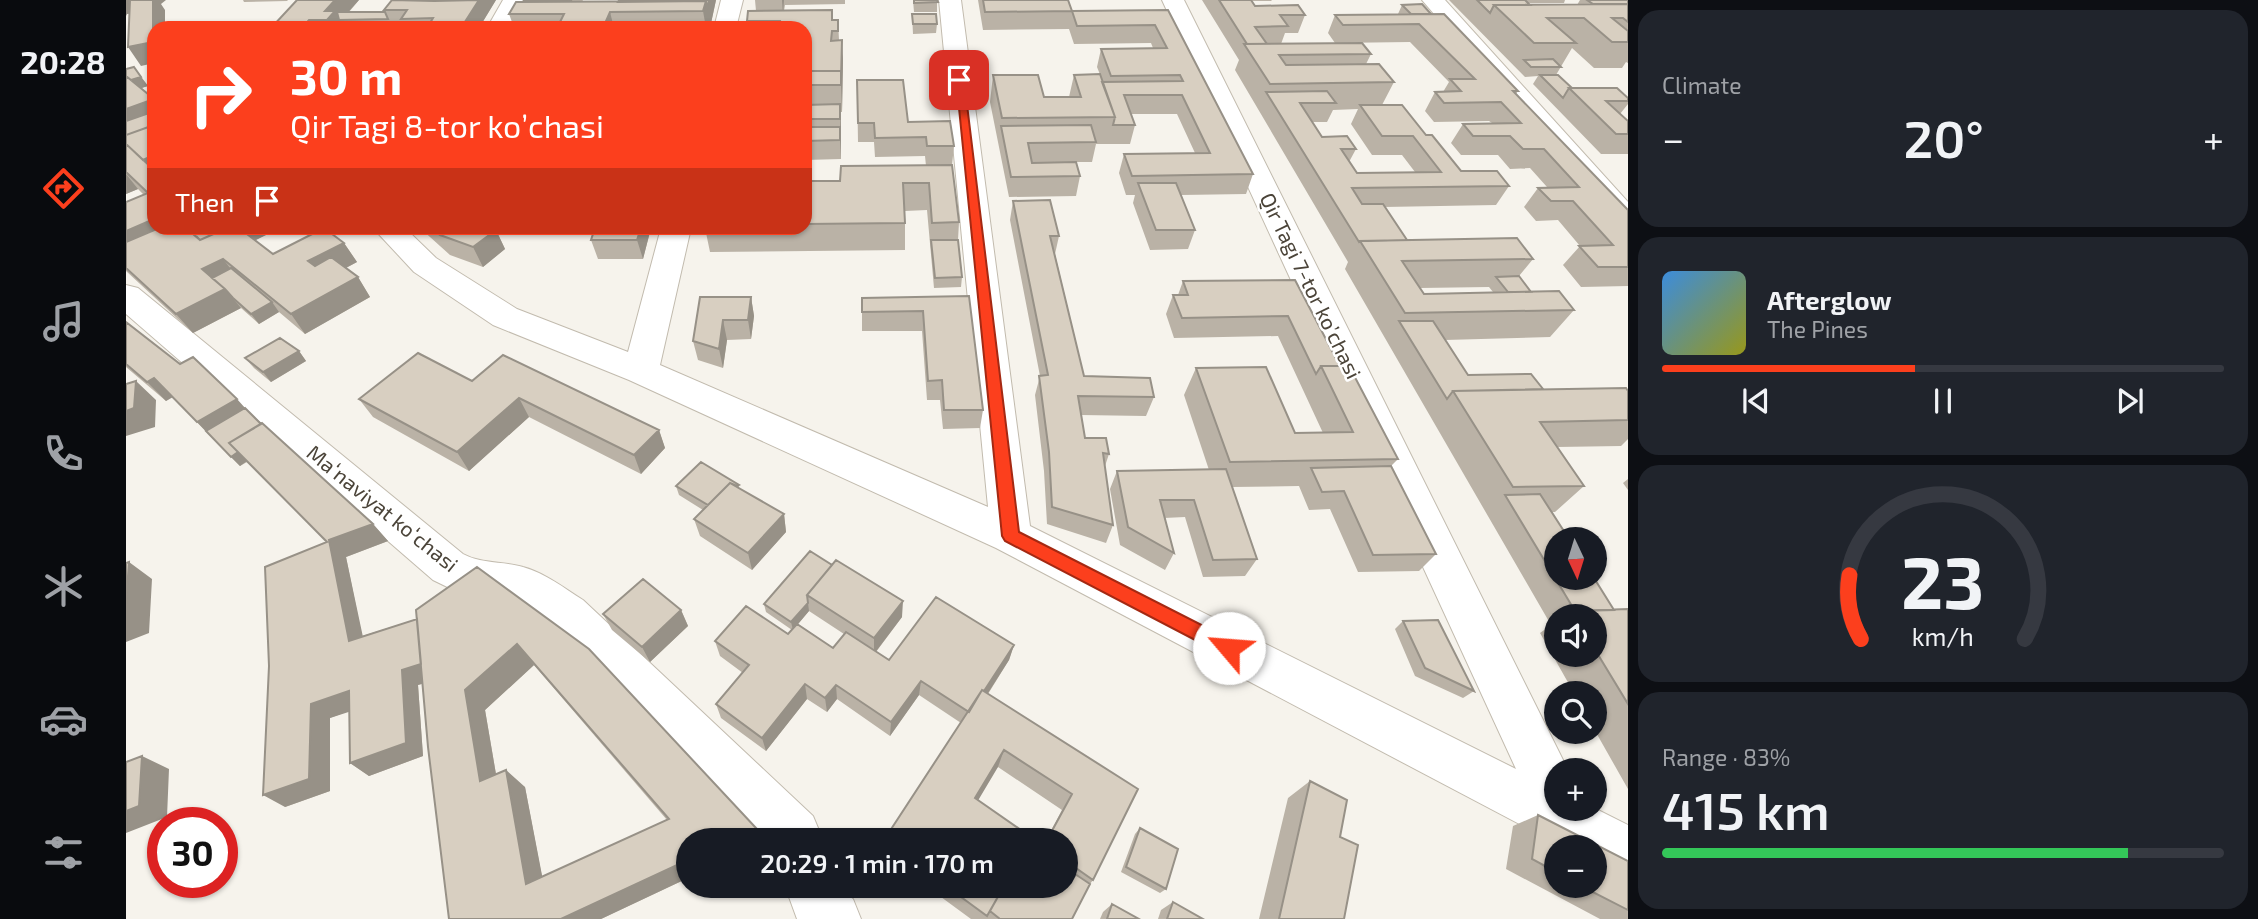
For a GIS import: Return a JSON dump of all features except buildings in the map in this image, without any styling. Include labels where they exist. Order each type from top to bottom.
[{"type":"street","points":[[502,21],[514,0]]},
{"type":"street","points":[[727,21],[732,0]]},
{"type":"street","points":[[950,0],[1011,536]]},
{"type":"street","name":"Qir Tagi 7-tor koʼchasi","points":[[1173,0],[1544,775]]},
{"type":"street","points":[[1433,0],[1628,219]]},
{"type":"street","points":[[395,235],[425,265],[505,317],[641,371],[1011,536],[1544,802]]},
{"type":"street","points":[[641,371],[674,235]]},
{"type":"street","name":"Maʻnaviyat koʻchasi","points":[[126,296],[448,567],[470,579],[499,580],[525,586],[568,614],[789,828]]},
{"type":"street","points":[[1578,821],[1628,853]]},
{"type":"route","points":[[959,80],[1011,536],[1229,648]]}]
